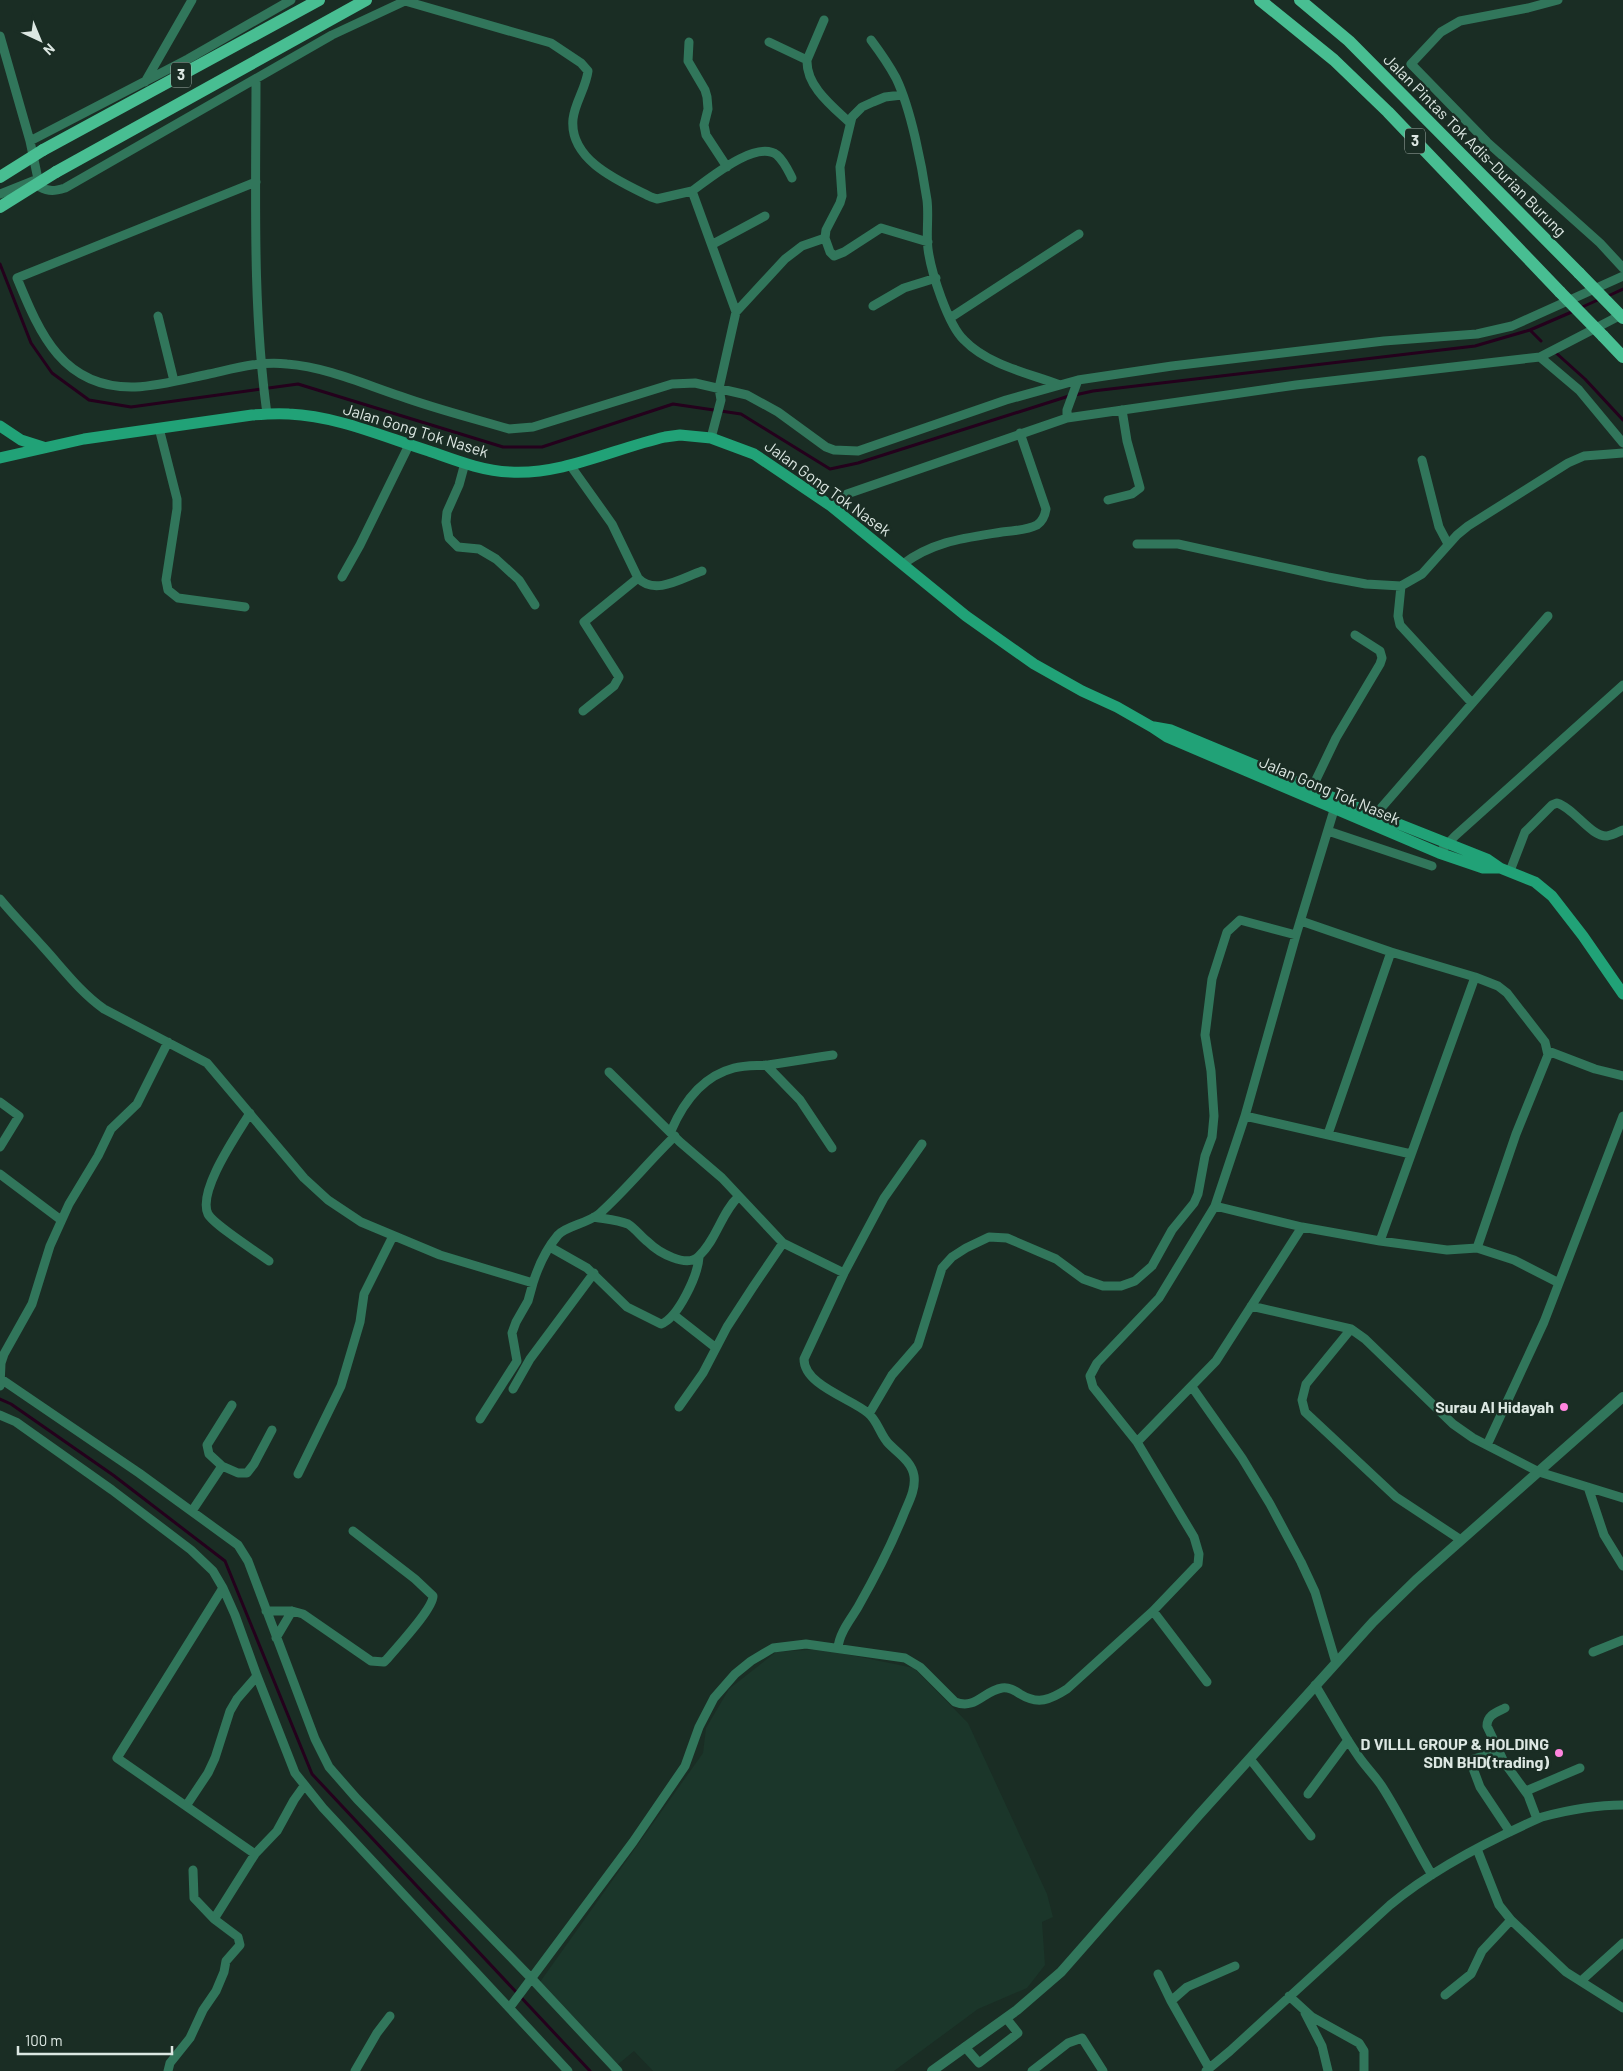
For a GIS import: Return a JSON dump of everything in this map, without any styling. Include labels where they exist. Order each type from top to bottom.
[{"type":"main road","name":"3","points":[[0,177],[43,150],[319,0]]},
{"type":"main road","points":[[0,207],[56,172],[366,0]]},
{"type":"main road","name":"3","points":[[1260,0],[1334,60],[1388,112],[1623,357]]},
{"type":"main road","name":"Jalan Pintas Tok Adis-Durian Burung","points":[[1300,0],[1356,48],[1623,318]]},
{"type":"main road","name":"Jalan Gong Tok Nasek","points":[[1,455],[159,428],[266,414],[291,414],[326,419],[465,464],[515,472],[538,471],[570,465],[664,437],[680,435],[711,438],[754,454],[831,506],[966,616],[1034,664],[1152,727],[1167,737],[1334,810],[1439,853],[1484,868],[1505,869]]},
{"type":"main road","points":[[0,426],[21,440],[44,447]]},
{"type":"main road","name":"Jalan Gong Tok Nasek","points":[[1152,727],[1171,730],[1375,815],[1487,859],[1535,882],[1552,896],[1583,936],[1623,994]]},
{"type":"main road","points":[[1325,794],[1334,810],[1351,805]]},
{"type":"street","points":[[145,82],[192,0]]},
{"type":"street","points":[[30,141],[145,82],[291,0]]},
{"type":"street","points":[[1558,0],[1528,8],[1460,21],[1441,32],[1410,64],[1487,142],[1600,242],[1623,268]]},
{"type":"street","points":[[0,36],[30,141],[40,187],[53,192],[65,188],[332,35],[405,1],[551,43],[581,63],[588,71],[578,98],[573,119],[573,131],[584,154],[606,172],[651,197],[664,198],[692,191],[744,156],[758,152],[772,152],[781,159],[792,178]]},
{"type":"street","points":[[824,20],[807,60],[810,76],[815,86],[831,106],[849,122]]},
{"type":"street","points":[[871,40],[891,70],[902,95],[914,137],[927,198],[928,242],[936,278],[956,331],[982,354],[1015,369],[1060,384]]},
{"type":"street","points":[[689,42],[688,60],[706,90],[708,109],[704,125],[706,134],[728,167]]},
{"type":"street","points":[[769,42],[807,60]]},
{"type":"street","points":[[256,79],[256,242],[260,363],[266,414]]},
{"type":"street","points":[[902,95],[885,97],[867,105],[855,112],[849,122],[839,174],[842,196],[838,210],[826,230],[825,238],[830,252],[834,256],[844,252],[881,228],[928,242]]},
{"type":"street","points":[[0,194],[38,179]]},
{"type":"street","points":[[256,182],[17,278],[35,321],[49,345],[80,374],[97,381],[134,387],[174,381],[260,363],[289,364],[326,372],[438,409],[518,429],[533,428],[672,384],[687,382],[737,391],[778,412],[826,447],[834,450],[858,452],[1006,400],[1078,380],[1172,366],[1384,341],[1477,334],[1523,322],[1623,276]]},
{"type":"street","points":[[692,191],[713,244],[736,312],[720,388],[721,400],[711,438]]},
{"type":"street","points":[[713,244],[765,216]]},
{"type":"street","points":[[950,318],[1079,234]]},
{"type":"street","points":[[736,312],[786,259],[802,246],[825,238]]},
{"type":"street","points":[[873,306],[904,288],[936,278]]},
{"type":"street","points":[[831,506],[847,494],[1020,433],[1067,414],[1122,410],[1296,385],[1540,357],[1623,314]]},
{"type":"street","points":[[158,316],[174,381]]},
{"type":"street","points":[[1540,357],[1579,390],[1623,443]]},
{"type":"street","points":[[1067,414],[1073,390],[1078,380]]},
{"type":"street","points":[[1108,500],[1132,494],[1140,488],[1127,441],[1122,410]]},
{"type":"street","points":[[159,428],[177,499],[166,580],[168,590],[178,598],[245,607]]},
{"type":"street","points":[[903,564],[931,546],[1027,528],[1040,522],[1046,508],[1020,433]]},
{"type":"street","points":[[342,577],[360,545],[409,445]]},
{"type":"street","points":[[1137,544],[1178,544],[1328,578],[1366,584],[1401,586],[1422,574],[1448,544],[1468,526],[1561,466],[1584,456],[1623,453]]},
{"type":"street","points":[[1422,460],[1440,527],[1448,544]]},
{"type":"street","points":[[465,464],[459,485],[447,512],[446,522],[449,538],[455,546],[479,549],[496,559],[518,580],[536,605]]},
{"type":"street","points":[[570,465],[612,524],[638,578],[649,587],[659,587],[702,571]]},
{"type":"street","points":[[583,711],[614,686],[620,677],[584,622],[638,578]]},
{"type":"street","points":[[1401,586],[1398,616],[1400,624],[1471,702]]},
{"type":"street","points":[[1375,815],[1471,702],[1548,616]]},
{"type":"street","points":[[1312,788],[1336,738],[1382,658],[1380,651],[1355,635]]},
{"type":"street","points":[[1439,853],[1447,843],[1623,685]]},
{"type":"street","points":[[1505,869],[1525,832],[1552,805],[1557,803],[1569,809],[1600,835],[1610,835],[1623,830]]},
{"type":"street","points":[[510,2007],[633,1842],[685,1766],[699,1727],[714,1698],[751,1661],[773,1648],[806,1644],[838,1648],[912,1661],[955,1702],[962,1705],[973,1703],[995,1690],[1007,1688],[1033,1701],[1040,1701],[1058,1695],[1067,1689],[1153,1612],[1194,1568],[1199,1559],[1194,1537],[1137,1442],[1093,1387],[1090,1376],[1098,1363],[1159,1298],[1215,1206],[1245,1116],[1296,934],[1334,810]]},
{"type":"street","points":[[1328,831],[1432,866]]},
{"type":"street","points":[[0,899],[84,994],[104,1009],[207,1063],[314,1188],[361,1222],[440,1255],[533,1283]]},
{"type":"street","points":[[869,1414],[892,1375],[918,1344],[942,1268],[952,1257],[966,1248],[993,1236],[1008,1238],[1056,1259],[1083,1279],[1103,1286],[1130,1283],[1140,1278],[1149,1270],[1172,1230],[1196,1199],[1205,1156],[1212,1137],[1214,1098],[1205,1035],[1214,969],[1227,932],[1240,920],[1296,934]]},
{"type":"street","points":[[1300,921],[1498,986],[1507,993],[1545,1042],[1548,1055],[1516,1134],[1477,1248]]},
{"type":"street","points":[[1328,1134],[1391,952]]},
{"type":"street","points":[[1380,1241],[1475,977]]},
{"type":"street","points":[[168,1042],[137,1104],[110,1129],[98,1156],[61,1220],[46,1258],[32,1304],[4,1354],[1,1363],[0,1382],[192,1511],[229,1538],[244,1553],[315,1738],[335,1775],[618,2071]]},
{"type":"street","points":[[1548,1051],[1595,1069],[1623,1076]]},
{"type":"street","points":[[480,1419],[517,1361],[518,1356],[512,1339],[512,1333],[528,1302],[533,1283],[550,1247],[563,1230],[582,1224],[594,1217],[673,1134],[682,1108],[698,1089],[713,1077],[732,1069],[833,1055]]},
{"type":"street","points":[[766,1065],[800,1100],[832,1148]]},
{"type":"street","points":[[609,1072],[722,1178],[783,1243],[844,1273]]},
{"type":"street","points":[[0,1102],[19,1118],[0,1147]]},
{"type":"street","points":[[250,1112],[211,1182],[207,1196],[207,1209],[214,1220],[269,1261]]},
{"type":"street","points":[[1245,1116],[1411,1154]]},
{"type":"street","points":[[1487,1445],[1544,1322],[1623,1116]]},
{"type":"street","points":[[838,1648],[842,1635],[880,1568],[914,1489],[913,1470],[885,1440],[869,1414],[818,1383],[811,1376],[804,1363],[804,1359],[844,1273],[884,1198],[922,1144]]},
{"type":"street","points":[[0,1175],[61,1220]]},
{"type":"street","points":[[550,1247],[582,1264],[594,1273],[610,1289],[621,1304],[661,1324],[674,1315],[697,1270],[699,1257],[711,1240],[729,1206],[739,1196]]},
{"type":"street","points":[[1215,1206],[1302,1227],[1380,1241],[1447,1250],[1477,1248],[1514,1260],[1559,1283]]},
{"type":"street","points":[[594,1217],[628,1224],[657,1250],[680,1259],[690,1261],[699,1257]]},
{"type":"street","points":[[1137,1442],[1216,1361],[1302,1227]]},
{"type":"street","points":[[298,1474],[341,1386],[360,1322],[364,1294],[393,1236]]},
{"type":"street","points":[[679,1407],[703,1374],[716,1348],[753,1286],[783,1243]]},
{"type":"street","points":[[513,1389],[530,1359],[594,1273]]},
{"type":"street","points":[[1251,1306],[1351,1328],[1365,1338],[1453,1424],[1487,1445],[1539,1472],[1623,1498]]},
{"type":"street","points":[[674,1315],[716,1348]]},
{"type":"street","points":[[1351,1328],[1306,1384],[1302,1400],[1306,1412],[1396,1497],[1461,1540]]},
{"type":"street","points":[[1192,1387],[1242,1458],[1270,1504],[1301,1562],[1315,1592],[1336,1663]]},
{"type":"street","points":[[932,2071],[1006,2018],[1061,1972],[1315,1685],[1394,1600],[1623,1397]]},
{"type":"street","points":[[232,1406],[207,1445],[209,1454],[222,1466],[238,1473],[247,1473],[254,1464],[272,1430]]},
{"type":"street","points":[[0,1415],[16,1422],[96,1479],[191,1550],[213,1571],[224,1588],[295,1773],[304,1786],[568,2071]]},
{"type":"street","points":[[192,1511],[222,1466]]},
{"type":"street","points":[[1588,1487],[1604,1535],[1623,1566]]},
{"type":"street","points":[[266,1611],[292,1611],[303,1614],[352,1649],[375,1662],[387,1660],[434,1600],[432,1593],[353,1531]]},
{"type":"street","points":[[224,1588],[117,1758],[255,1854]]},
{"type":"street","points":[[276,1638],[292,1611]]},
{"type":"street","points":[[1153,1612],[1207,1682]]},
{"type":"street","points":[[1593,1652],[1623,1640]]},
{"type":"street","points":[[186,1806],[208,1773],[215,1758],[233,1705],[257,1676]]},
{"type":"street","points":[[1315,1685],[1348,1740],[1381,1785],[1432,1874]]},
{"type":"street","points":[[1505,1708],[1493,1714],[1486,1723],[1504,1762],[1526,1791],[1537,1819]]},
{"type":"street","points":[[1308,1794],[1348,1740]]},
{"type":"street","points":[[1499,1752],[1474,1759],[1471,1763],[1480,1787],[1510,1832]]},
{"type":"street","points":[[1250,1759],[1311,1836]]},
{"type":"street","points":[[1526,1791],[1580,1768]]},
{"type":"street","points":[[214,1919],[255,1854],[274,1836],[304,1786]]},
{"type":"street","points":[[1158,1974],[1207,2070],[1398,1898],[1432,1874],[1537,1819],[1560,1812],[1602,1805],[1623,1805]]},
{"type":"street","points":[[1477,1849],[1499,1905],[1511,1920],[1561,1967],[1623,2008]]},
{"type":"street","points":[[168,2071],[170,2063],[190,2038],[203,2010],[216,1991],[226,1962],[240,1944],[238,1937],[214,1919],[194,1898],[193,1870]]},
{"type":"street","points":[[1445,1995],[1471,1974],[1482,1951],[1511,1920]]},
{"type":"street","points":[[1581,1982],[1623,1943]]},
{"type":"street","points":[[1171,2000],[1187,1987],[1235,1966]]},
{"type":"street","points":[[1289,1996],[1305,2013],[1322,2046],[1328,2071]]},
{"type":"street","points":[[1305,2013],[1359,2043],[1364,2051],[1364,2071]]},
{"type":"street","points":[[355,2071],[377,2033],[390,2016]]},
{"type":"street","points":[[965,2047],[978,2063],[1018,2033],[1006,2018]]},
{"type":"street","points":[[1032,2071],[1068,2043],[1082,2038],[1103,2071]]},
{"type":"shaded area","points":[[821,1649],[914,1668],[968,1723],[1047,1894],[1053,1917],[1042,1922],[1045,1965],[1027,1988],[978,2009],[894,2071],[653,2071],[634,2051],[616,2066],[540,1982],[703,1753],[706,1728],[729,1689],[776,1652]]},
{"type":"waterway","points":[[0,264],[31,343],[52,373],[89,400],[131,407],[298,384],[503,447],[542,447],[673,404],[741,414],[830,469],[858,463],[1069,396]]},
{"type":"waterway","points":[[1608,296],[1623,289]]},
{"type":"waterway","points":[[1580,308],[1600,299]]},
{"type":"waterway","points":[[1075,395],[1093,391],[1475,346],[1530,330],[1574,311]]},
{"type":"waterway","points":[[1530,330],[1541,341]]},
{"type":"waterway","points":[[1555,352],[1585,379],[1623,420]]},
{"type":"waterway","points":[[0,1399],[11,1404],[113,1475],[225,1561],[312,1774],[590,2071]]},
{"type":"place","name":"Surau Al Hidayah","points":[[1564,1407]]},
{"type":"place","name":"D VILLL GROUP & HOLDING SDN BHD(trading)","points":[[1559,1753]]}]
